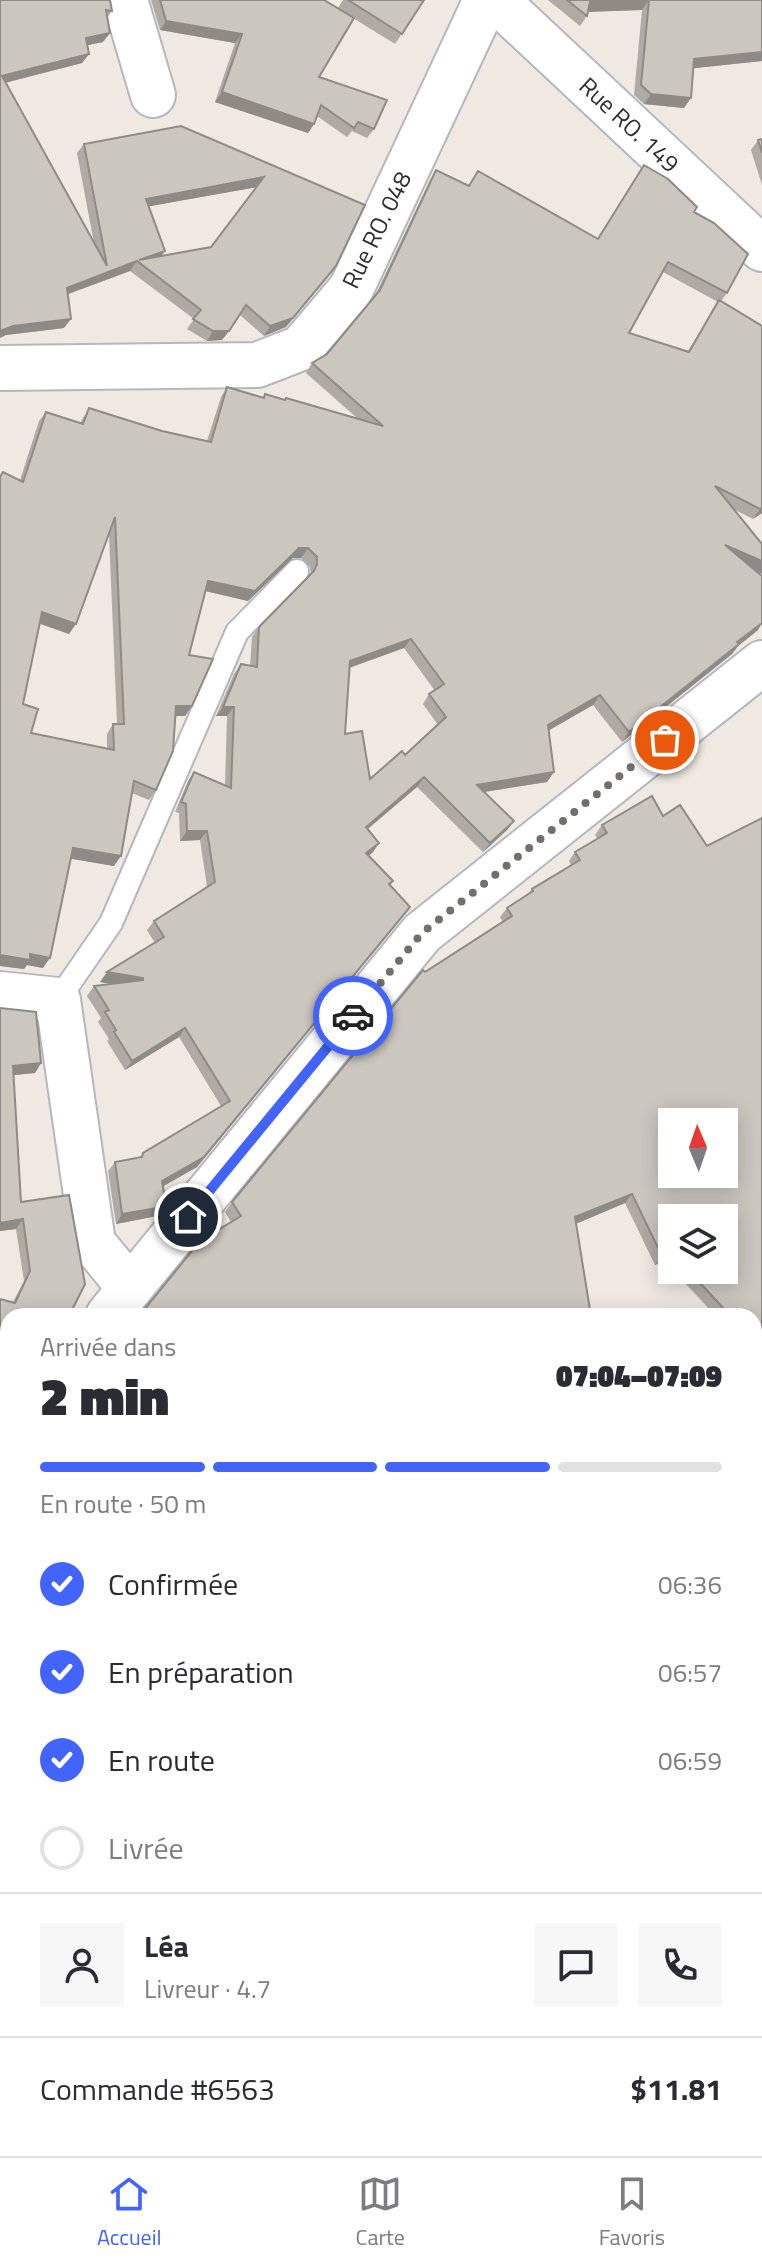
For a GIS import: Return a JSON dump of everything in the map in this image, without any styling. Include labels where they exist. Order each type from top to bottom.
[{"type":"street","points":[[125,0],[153,95]]},
{"type":"street","name":"Rue RO. 048","points":[[0,368],[257,365],[301,348],[351,289],[486,0]]},
{"type":"street","name":"Rue RO. 149","points":[[496,0],[762,249]]},
{"type":"street","points":[[0,994],[58,1000],[93,1243],[119,1302],[422,933],[762,663]]},
{"type":"lane","points":[[58,1000],[111,923],[237,632],[297,571]]},
{"type":"building","points":[[0,0],[110,0],[112,11],[106,10],[110,33],[86,38],[89,54],[2,76],[107,266],[84,144],[181,126],[365,205],[336,266],[293,318],[270,326],[246,305],[229,331],[213,331],[193,319],[201,310],[137,261],[67,288],[71,319],[13,326],[0,331]],"holes":[[[264,177],[211,247],[139,260],[165,251],[146,199]]]},
{"type":"building","points":[[160,0],[324,0],[354,18],[319,77],[387,100],[374,129],[358,122],[354,128],[321,105],[314,124],[222,92],[242,34],[166,21]]},
{"type":"building","points":[[348,0],[424,0],[402,34]]},
{"type":"building","points":[[567,0],[645,0],[590,2],[587,16]]},
{"type":"building","points":[[649,0],[762,0],[762,52],[694,59],[691,98],[651,94],[641,85]]},
{"type":"building","points":[[644,165],[668,179],[697,207],[694,212],[714,223],[748,254],[727,293],[668,262],[629,333],[689,352],[719,300],[762,326],[762,508],[715,486],[762,544],[762,561],[725,545],[762,576],[762,623],[629,732],[600,695],[548,725],[554,772],[477,785],[514,821],[490,843],[424,777],[366,827],[379,843],[366,853],[393,881],[389,884],[410,907],[204,1157],[162,1181],[166,1204],[122,1214],[115,1162],[142,1157],[143,1153],[230,1101],[185,1028],[132,1061],[114,1032],[116,1030],[105,1012],[109,1010],[94,986],[143,980],[107,972],[164,937],[154,921],[215,882],[207,831],[187,831],[186,804],[181,802],[194,772],[231,788],[234,707],[223,707],[241,664],[257,667],[259,627],[314,571],[317,557],[308,548],[299,548],[255,591],[208,581],[189,655],[213,659],[192,706],[176,706],[173,751],[156,790],[134,781],[121,856],[73,848],[50,958],[30,954],[30,960],[0,955],[0,477],[3,472],[23,482],[46,412],[83,424],[89,408],[162,431],[211,442],[227,387],[264,398],[265,394],[286,398],[383,426],[312,363],[327,354],[380,290],[436,170],[469,186],[478,171],[598,239]],"holes":[[[115,517],[124,724],[113,724],[114,750],[31,733],[38,709],[23,704],[42,612],[76,624]],[[411,639],[444,684],[429,694],[446,717],[405,755],[402,751],[370,779],[362,731],[345,734],[350,661]]]},
{"type":"building","points":[[652,796],[663,816],[680,805],[707,846],[762,818],[762,1308],[723,1308],[701,1284],[738,1284],[738,1204],[658,1204],[658,1248],[632,1194],[575,1217],[590,1308],[146,1308],[200,1241],[241,1216],[232,1202],[423,970],[425,972],[512,916],[507,908],[580,860],[575,852],[607,833],[602,825]]},
{"type":"building","points":[[0,1008],[36,1012],[41,1063],[13,1066],[21,1202],[69,1195],[85,1284],[73,1308],[0,1308],[0,1299],[15,1303],[30,1271],[23,1219],[0,1223]]},
{"type":"way so far","points":[[353,1016],[422,933],[665,740]]},
{"type":"route","points":[[188,1217],[353,1016]]}]
